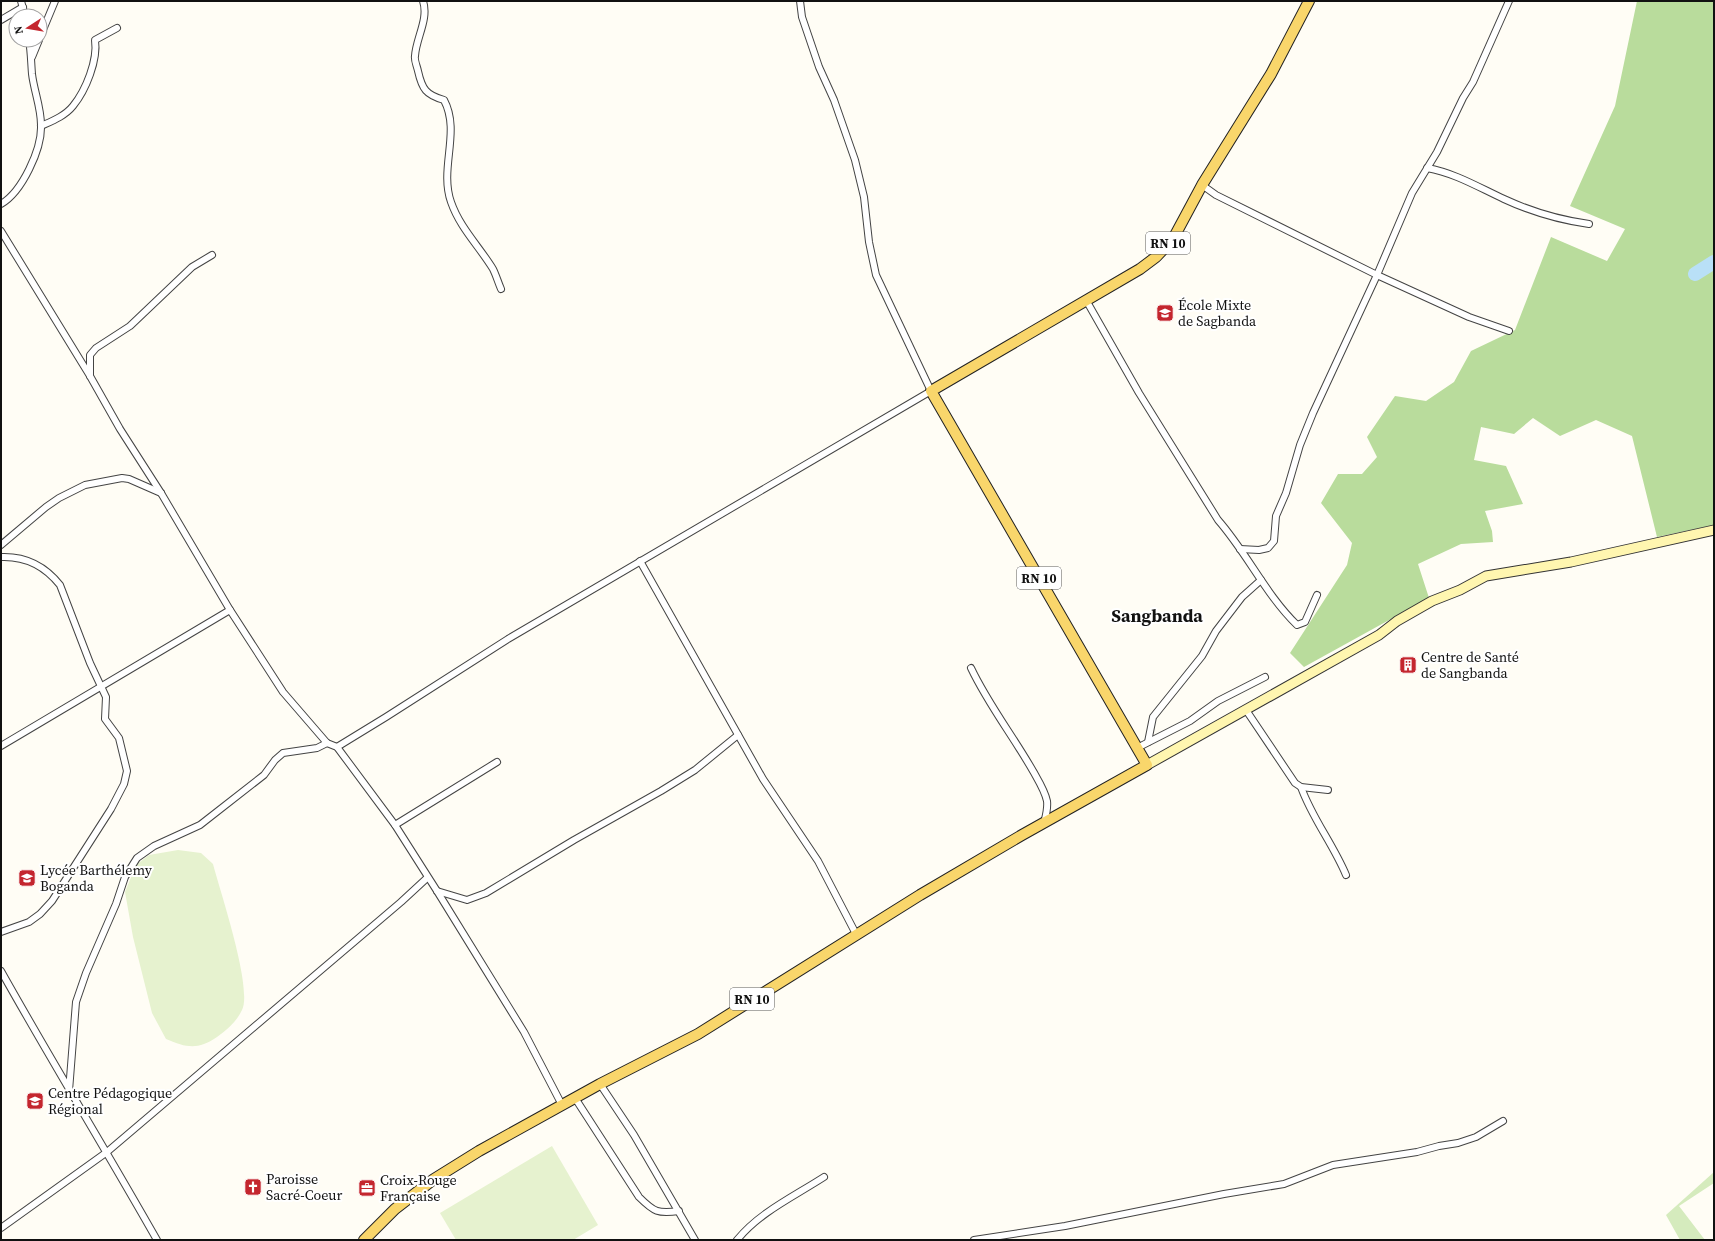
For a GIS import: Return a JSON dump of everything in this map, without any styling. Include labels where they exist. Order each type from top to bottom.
[{"type":"main road","name":"RN 10","points":[[364,1240],[396,1209],[434,1179],[479,1151],[600,1084],[698,1034],[856,934],[1044,822],[1147,765],[930,391],[1140,269],[1156,256],[1172,239],[1202,185],[1271,74],[1309,1]]},
{"type":"street","points":[[48,18],[55,1]]},
{"type":"street","points":[[423,1],[422,30],[414,56],[420,80],[425,92],[433,97],[444,100],[452,121],[447,182],[450,201],[465,230],[493,269],[501,289]]},
{"type":"street","points":[[336,747],[508,639],[930,391],[876,275],[864,197],[855,160],[837,107],[819,67],[802,17],[800,1]]},
{"type":"street","points":[[1240,549],[1260,550],[1268,548],[1274,541],[1276,516],[1286,492],[1300,445],[1313,413],[1377,275],[1412,193],[1437,152],[1463,98],[1473,82],[1509,1]]},
{"type":"street","points":[[1,20],[22,4]]},
{"type":"street","points":[[41,126],[61,116],[72,107],[82,91],[90,72],[95,55],[95,40],[117,28]]},
{"type":"street","points":[[1,204],[6,202],[24,179],[35,157],[41,126],[32,73],[30,48]]},
{"type":"street","points":[[32,57],[36,48]]},
{"type":"street","points":[[1427,168],[1452,175],[1505,199],[1558,218],[1589,224]]},
{"type":"street","points":[[1202,185],[1216,196],[1377,275],[1469,317],[1509,331]]},
{"type":"street","points":[[1,231],[90,376],[120,429],[161,492],[230,610],[283,692],[327,743],[336,747],[395,825],[524,1032],[562,1105]]},
{"type":"street","points":[[90,376],[90,355],[96,348],[130,326],[192,267],[212,255]]},
{"type":"street","points":[[1086,300],[1139,393],[1206,502],[1261,580],[1297,625],[1305,622],[1317,595]]},
{"type":"street","points":[[1,545],[59,498],[85,486],[122,478],[129,479],[161,492]]},
{"type":"street","points":[[1147,765],[1379,635],[1397,621],[1432,601],[1460,590],[1486,576],[1571,562],[1714,530]]},
{"type":"street","points":[[1,557],[12,556],[39,565],[56,580],[66,597],[88,657],[106,697],[105,719],[119,738],[127,772],[124,784],[111,809],[52,901],[40,914],[29,922],[1,932]]},
{"type":"street","points":[[640,561],[763,780],[818,861],[856,934]]},
{"type":"street","points":[[1148,742],[1153,717],[1202,656],[1216,631],[1242,597],[1261,580]]},
{"type":"street","points":[[1,746],[102,688],[230,610]]},
{"type":"street","points":[[972,668],[981,689],[1019,746],[1042,787],[1047,800],[1047,810],[1044,822]]},
{"type":"street","points":[[1137,748],[1190,721],[1218,701],[1265,677]]},
{"type":"street","points":[[1246,710],[1290,778],[1301,787],[1312,813],[1340,860],[1346,875]]},
{"type":"street","points":[[437,891],[467,900],[486,893],[695,770],[738,735]]},
{"type":"street","points":[[69,1092],[76,1002],[86,972],[116,904],[125,877],[138,858],[154,846],[200,825],[264,775],[274,760],[283,753],[317,748],[327,743]]},
{"type":"street","points":[[395,825],[497,762]]},
{"type":"street","points":[[1301,787],[1328,790]]},
{"type":"street","points":[[1,1218],[3,1226],[107,1152],[401,902],[427,878]]},
{"type":"street","points":[[1,971],[69,1092],[107,1152],[157,1240]]},
{"type":"street","points":[[600,1084],[634,1135],[695,1240]]},
{"type":"street","points":[[576,1098],[639,1197],[652,1210],[663,1214],[679,1211]]},
{"type":"street","points":[[974,1240],[1065,1226],[1224,1194],[1284,1184],[1333,1165],[1417,1152],[1458,1143],[1476,1137],[1503,1121]]},
{"type":"street","points":[[737,1240],[748,1226],[767,1212],[824,1178]]},
{"type":"green space","points":[[1637,1],[1714,1],[1714,525],[1657,537],[1632,436],[1596,420],[1560,436],[1533,418],[1514,434],[1481,427],[1474,460],[1506,466],[1523,504],[1485,511],[1492,531],[1493,542],[1461,544],[1418,564],[1429,598],[1304,667],[1290,653],[1347,565],[1352,543],[1321,503],[1338,474],[1362,474],[1377,457],[1367,437],[1395,396],[1426,401],[1454,382],[1471,351],[1515,330],[1551,237],[1607,261],[1625,229],[1570,206],[1615,106]]},
{"type":"green space","points":[[178,850],[201,853],[213,864],[240,961],[243,982],[244,999],[242,1010],[235,1022],[217,1037],[198,1046],[186,1046],[166,1039],[152,1013],[133,937],[125,892],[136,865],[149,855]]},
{"type":"green space","points":[[552,1146],[598,1225],[573,1240],[456,1240],[440,1213]]},
{"type":"green space","points":[[1714,1172],[1714,1183],[1679,1206],[1705,1240],[1680,1240],[1666,1215]]},
{"type":"waterway","points":[[1695,274],[1714,262]]},
{"type":"place","name":"École Mixte de Sagbanda","points":[[1165,313]]},
{"type":"place","name":"Centre de Santé de Sangbanda","points":[[1408,665]]},
{"type":"place","name":"Lycée Barthélemy Boganda","points":[[27,878]]},
{"type":"place","name":"Centre Pédagogique Régional","points":[[35,1101]]},
{"type":"place","name":"Paroisse Sacré-Coeur","points":[[253,1187]]},
{"type":"place","name":"Croix-Rouge Française","points":[[367,1188]]},
{"type":"district","name":"Sangbanda","points":[[1157,616]]}]
